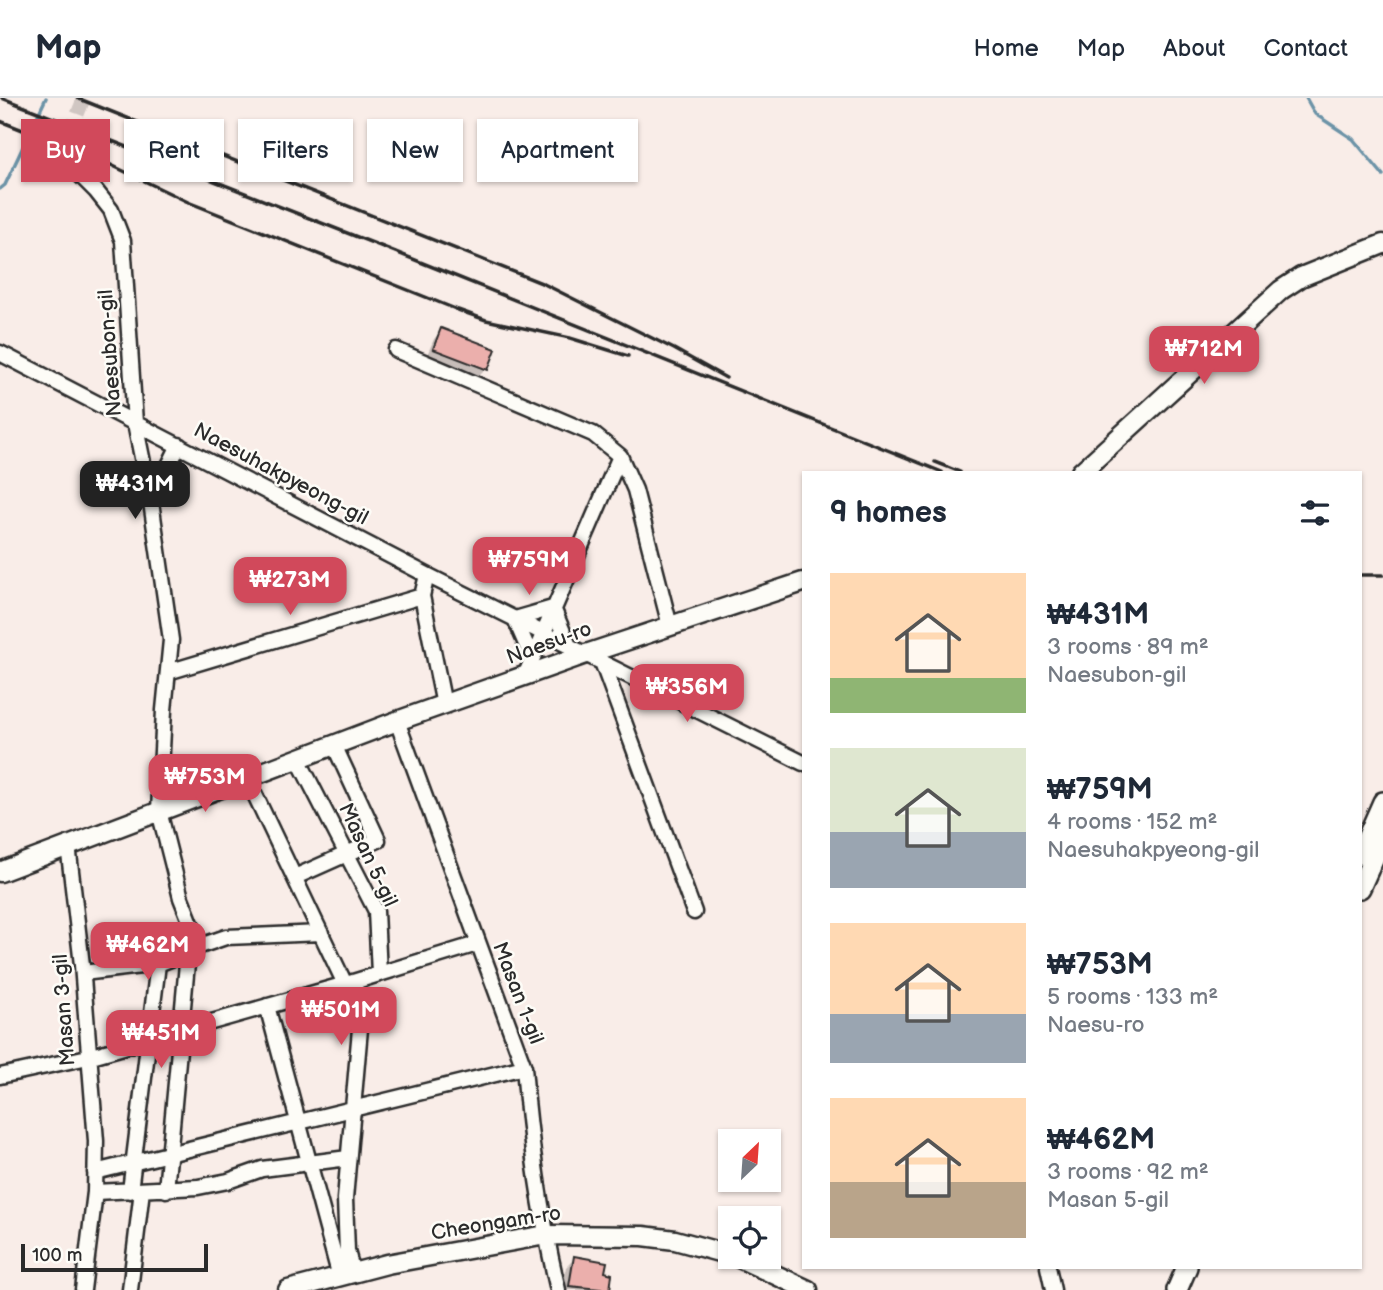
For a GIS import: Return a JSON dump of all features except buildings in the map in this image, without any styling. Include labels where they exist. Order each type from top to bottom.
[{"type":"main road","points":[[1362,849],[1383,802]]},
{"type":"main road","points":[[1362,884],[1383,837]]},
{"type":"main road","points":[[1164,1290],[1173,1269]]},
{"type":"main road","points":[[1177,1290],[1186,1269]]},
{"type":"street","name":"Naesubon-gil","points":[[87,182],[111,210],[123,241],[129,299],[135,422],[151,502],[171,640],[163,709],[159,811]]},
{"type":"street","points":[[1082,471],[1281,290],[1312,272],[1383,244]]},
{"type":"street","points":[[396,350],[593,434],[620,456],[635,490],[670,626]]},
{"type":"street","name":"Naesuhakpyeong-gil","points":[[0,353],[427,575],[802,762]]},
{"type":"street","points":[[151,502],[179,445]]},
{"type":"street","points":[[525,676],[620,456]]},
{"type":"street","points":[[427,575],[422,596],[444,705]]},
{"type":"street","name":"Naesu-ro","points":[[0,872],[397,721],[585,654],[802,582]]},
{"type":"street","points":[[168,672],[422,596]]},
{"type":"street","points":[[532,658],[515,619],[553,608]]},
{"type":"street","points":[[553,608],[585,654],[694,912]]},
{"type":"street","name":"Masan 1-gil","points":[[397,721],[524,1067],[528,1122],[546,1235],[558,1290]]},
{"type":"street","points":[[295,877],[378,840],[334,745]]},
{"type":"street","name":"Masan 5-gil","points":[[298,759],[376,911],[379,974]]},
{"type":"street","points":[[247,778],[321,933],[362,1006],[348,1158],[346,1275]]},
{"type":"street","points":[[159,811],[194,949],[182,1030],[166,1190]]},
{"type":"street","name":"Masan 3-gil","points":[[68,845],[83,973],[96,1141],[95,1192],[83,1290]]},
{"type":"street","points":[[83,973],[158,964],[226,937],[321,933]]},
{"type":"street","points":[[0,1076],[148,1040],[477,944]]},
{"type":"street","points":[[130,1290],[136,1190],[133,1164],[158,964]]},
{"type":"street","points":[[267,1006],[309,1163],[346,1275]]},
{"type":"street","points":[[95,1172],[524,1067]]},
{"type":"street","points":[[95,1192],[166,1190],[218,1183],[275,1166],[348,1158]]},
{"type":"street","name":"Cheongam-ro","points":[[288,1290],[387,1264],[546,1235],[643,1236],[675,1240],[718,1252]]},
{"type":"street","name":"Cheongam-ro","points":[[761,1269],[808,1290]]},
{"type":"street","points":[[1048,1269],[1053,1290]]},
{"type":"waterway","points":[[0,189],[5,185],[46,98]]},
{"type":"waterway","points":[[1306,98],[1315,114],[1353,139],[1383,175]]},
{"type":"tunnel","points":[[76,119],[84,98]]},
{"type":"railway","points":[[2,98],[388,249],[940,471]]},
{"type":"railway","points":[[77,98],[544,284],[726,378]]},
{"type":"railway","points":[[0,121],[109,164],[188,202],[458,310],[486,320],[570,338],[628,356]]},
{"type":"railway","points":[[935,462],[958,471]]},
{"type":"railway","points":[[1362,575],[1383,575]]}]
